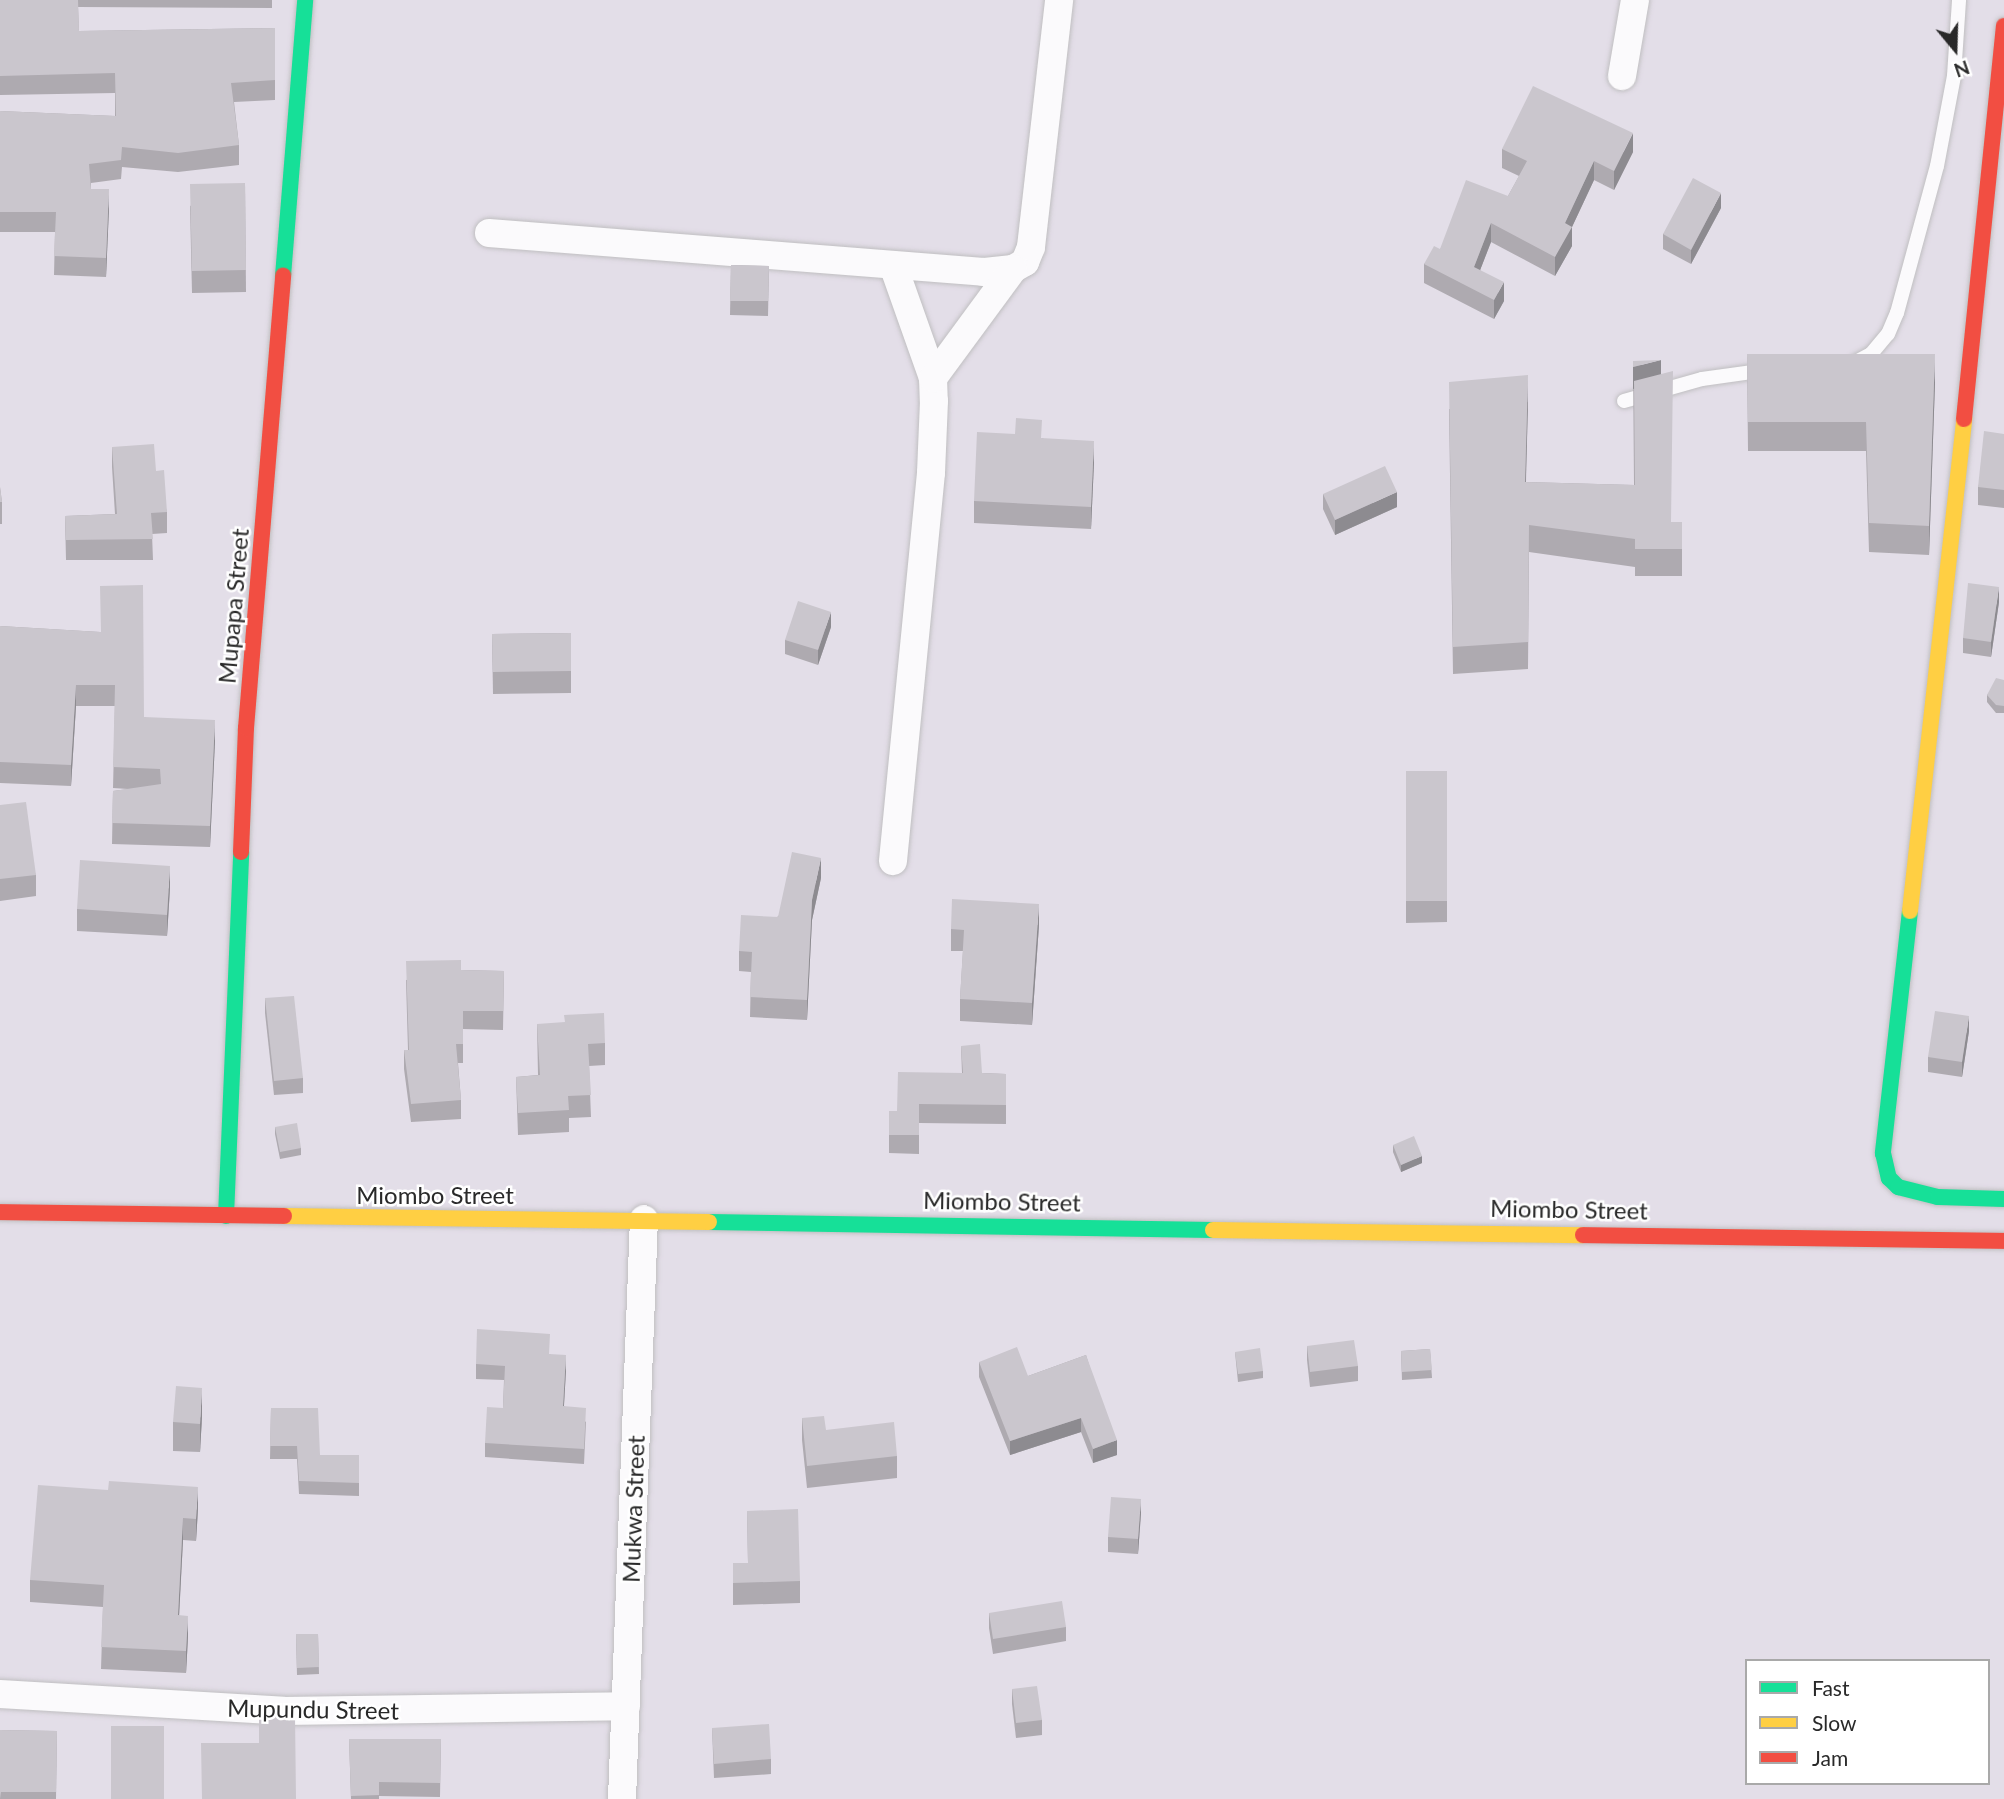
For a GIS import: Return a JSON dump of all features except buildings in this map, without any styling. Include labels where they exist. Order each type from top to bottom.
[{"type":"street","name":"Mupapa Street","points":[[226,1216],[246,728],[305,0]]},
{"type":"street","points":[[489,233],[983,272],[1013,269],[1026,262],[1031,247],[1059,0]]},
{"type":"street","points":[[1622,76],[1635,0]]},
{"type":"street","points":[[2004,26],[1929,769],[1893,1036],[1883,1153],[1889,1178],[1898,1187],[1938,1198],[2004,1199]]},
{"type":"street","points":[[893,265],[933,378],[931,473],[893,861]]},
{"type":"street","points":[[933,378],[1013,269]]},
{"type":"street","name":"Miombo Street","points":[[0,1212],[644,1219],[2004,1241]]},
{"type":"street","name":"Mukwa Street","points":[[622,1799],[644,1219]]},
{"type":"street","name":"Mupundu Street","points":[[0,1693],[283,1711],[626,1706]]},
{"type":"lane","points":[[1835,368],[1871,354],[1888,334],[1897,313],[1937,166],[1954,76],[1959,0]]},
{"type":"lane","points":[[1624,401],[1702,379],[1748,370],[1785,371]]},
{"type":"traffic: fast","points":[[283,276],[305,0]]},
{"type":"traffic: fast","points":[[226,1216],[241,852]]},
{"type":"traffic: fast","points":[[1910,911],[1883,1153],[1889,1178],[1898,1187],[1938,1197],[2004,1199]]},
{"type":"traffic: fast","points":[[709,1222],[1213,1230]]},
{"type":"traffic: slow","points":[[1910,911],[1964,419]]},
{"type":"traffic: slow","points":[[284,1216],[709,1222]]},
{"type":"traffic: slow","points":[[1213,1230],[1583,1235]]},
{"type":"traffic: jam","points":[[1964,419],[2004,26]]},
{"type":"traffic: jam","points":[[241,852],[246,728],[283,276]]},
{"type":"traffic: jam","points":[[0,1212],[284,1216]]},
{"type":"traffic: jam","points":[[1583,1235],[2004,1241]]}]
